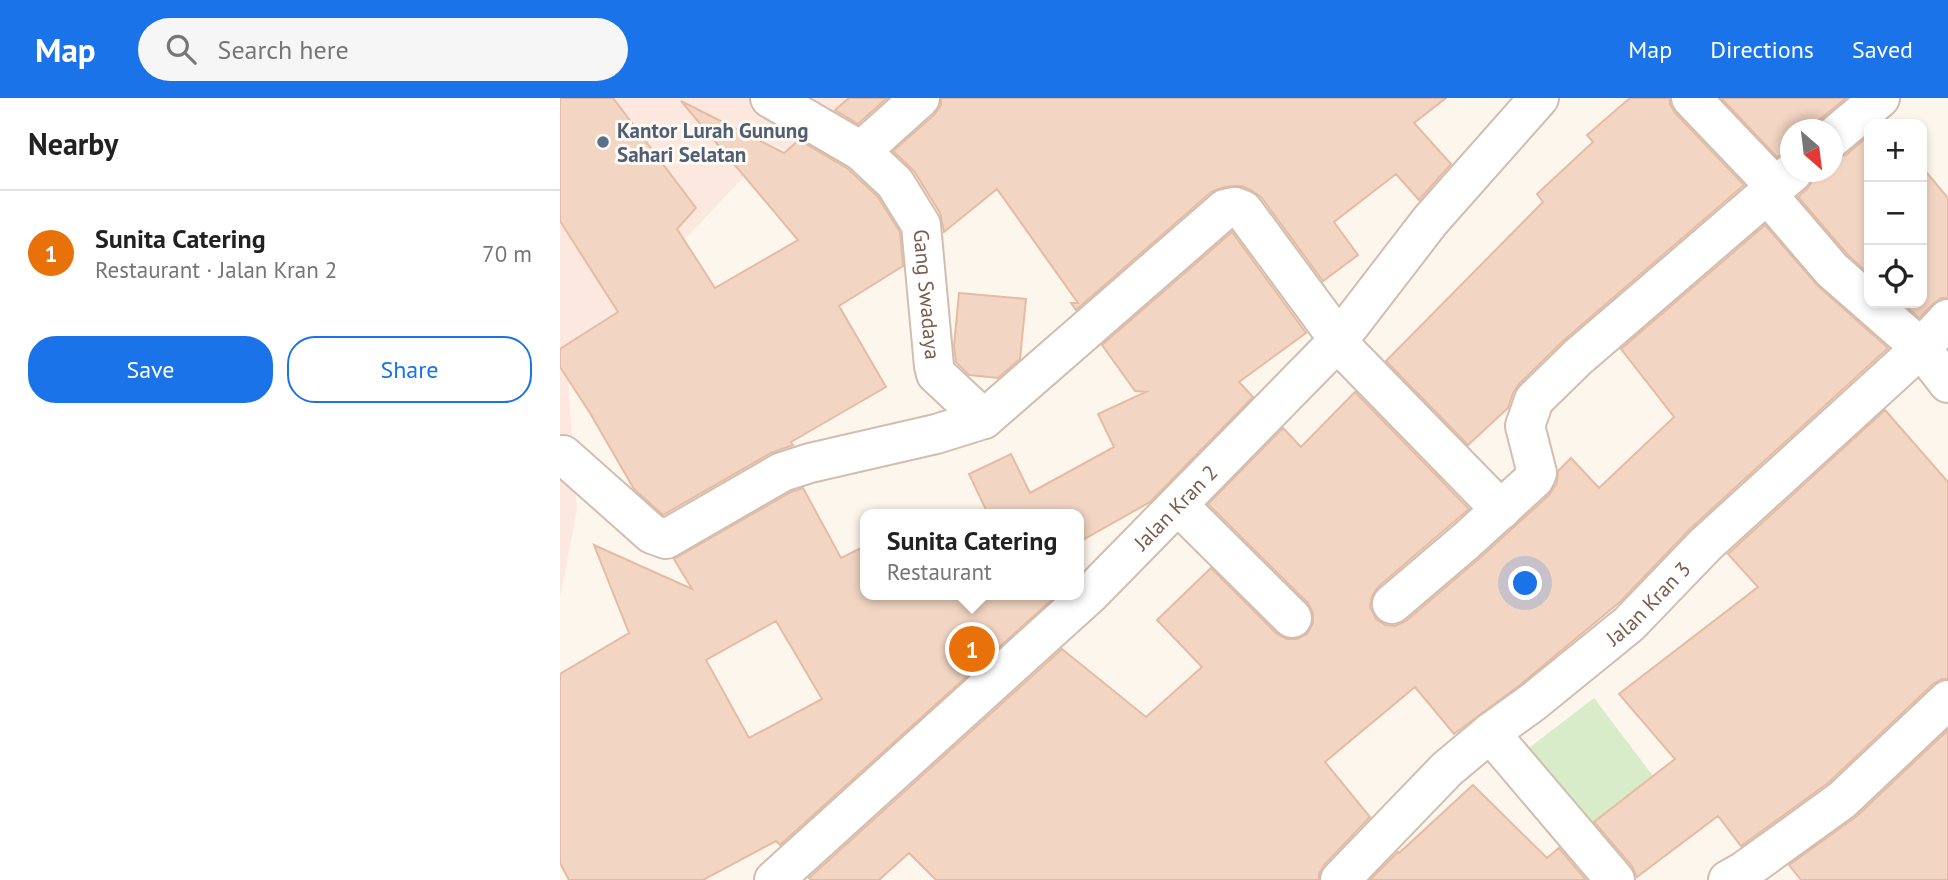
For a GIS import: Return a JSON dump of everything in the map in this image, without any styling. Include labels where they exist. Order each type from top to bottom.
[{"type":"street","name":"Gang Swadaya","points":[[770,98],[861,151],[895,183],[921,225],[936,374],[984,419]]},
{"type":"street","points":[[861,151],[920,98]]},
{"type":"street","name":"Jalan Kran 2","points":[[1084,599],[1338,341],[1430,221],[1539,98]]},
{"type":"street","points":[[1691,98],[1778,184],[1832,270],[1922,348],[1948,383]]},
{"type":"street","points":[[1843,129],[1880,98]]},
{"type":"street","points":[[1392,604],[1534,479],[1537,473],[1525,426],[1534,400],[1578,357],[1778,184]]},
{"type":"street","points":[[561,461],[652,534],[666,538],[782,472],[936,434],[984,419],[1225,209],[1235,207],[1244,210],[1338,341],[1500,510]]},
{"type":"street","name":"Jalan Kran 3","points":[[1340,880],[1447,769],[1629,624],[1705,545],[1922,348],[1948,319]]},
{"type":"street","points":[[1178,505],[1292,618]]},
{"type":"street","name":"Jalan Kran 2","points":[[774,880],[1083,600]]},
{"type":"street","points":[[1728,880],[1842,800],[1948,700]]},
{"type":"street","points":[[1490,733],[1615,880]]},
{"type":"shaded area","points":[[560,98],[940,98],[853,176],[774,145],[567,364],[577,510],[560,597]]},
{"type":"green space","points":[[1594,698],[1653,776],[1589,825],[1529,748]]},
{"type":"building","points":[[560,98],[613,98],[696,208],[677,229],[715,288],[798,240],[681,101],[784,153],[799,140],[848,169],[878,197],[900,232],[903,266],[839,306],[886,387],[791,442],[793,445],[771,453],[663,515],[634,489],[560,367],[560,349],[618,312],[560,221]]},
{"type":"building","points":[[849,98],[887,98],[858,124],[835,110]]},
{"type":"building","points":[[941,98],[1446,98],[1414,123],[1451,164],[1419,200],[1396,174],[1334,222],[1358,255],[1323,281],[1261,197],[1242,186],[1231,186],[1211,192],[1076,310],[1071,303],[1078,303],[997,189],[944,232],[940,213],[914,171],[893,151],[935,114],[941,105]]},
{"type":"building","points":[[1630,98],[1670,98],[1675,113],[1744,185],[1563,341],[1519,384],[1508,408],[1468,445],[1386,361],[1543,202],[1537,194],[1593,142],[1587,135]]},
{"type":"building","points":[[1721,98],[1846,98],[1820,119],[1780,119],[1780,156],[1777,157]]},
{"type":"building","points":[[1864,139],[1864,269],[1798,197],[1812,182],[1843,182],[1843,156]]},
{"type":"building","points":[[1927,173],[1948,198],[1948,298],[1941,298],[1919,318],[1908,308],[1927,308]]},
{"type":"building","points":[[1765,225],[1818,286],[1888,348],[1690,529],[1621,601],[1520,685],[1454,734],[1415,687],[1325,762],[1370,817],[1324,865],[1319,880],[936,880],[909,853],[879,880],[809,878],[1062,649],[1146,717],[1202,667],[1157,620],[1211,568],[1277,634],[1287,639],[1297,639],[1307,634],[1313,623],[1313,613],[1308,603],[1208,504],[1283,428],[1301,447],[1355,392],[1469,509],[1378,587],[1372,596],[1370,607],[1376,619],[1385,625],[1395,626],[1406,621],[1549,495],[1557,483],[1558,471],[1571,458],[1599,488],[1674,417],[1621,349]]},
{"type":"building","points":[[1232,232],[1306,333],[1239,382],[1253,397],[1150,502],[1084,539],[1084,509],[986,509],[969,474],[1011,454],[1030,493],[1114,447],[1098,414],[1146,392],[1135,391],[1102,345]]},
{"type":"building","points":[[959,293],[1026,299],[1020,359],[998,378],[969,375],[956,362],[954,346]]},
{"type":"building","points":[[1885,410],[1948,482],[1948,679],[1933,684],[1828,783],[1741,846],[1718,816],[1637,877],[1632,866],[1594,822],[1675,759],[1619,694],[1758,587],[1728,554]]},
{"type":"building","points":[[803,488],[841,558],[860,548],[860,600],[1051,600],[780,845],[776,841],[703,880],[569,880],[560,863],[560,674],[629,633],[594,545],[692,589],[674,559],[791,492]],"holes":[[[776,621],[822,699],[749,738],[706,660]]]},
{"type":"building","points":[[1948,730],[1948,880],[1801,880],[1789,865],[1857,816]]},
{"type":"building","points":[[1473,785],[1547,858],[1559,848],[1586,880],[1370,880]]},
{"type":"place","name":"Kantor Lurah Gunung Sahari Selatan","points":[[603,142]]},
{"type":"place","name":"Sunita Catering","points":[[972,649]]}]
